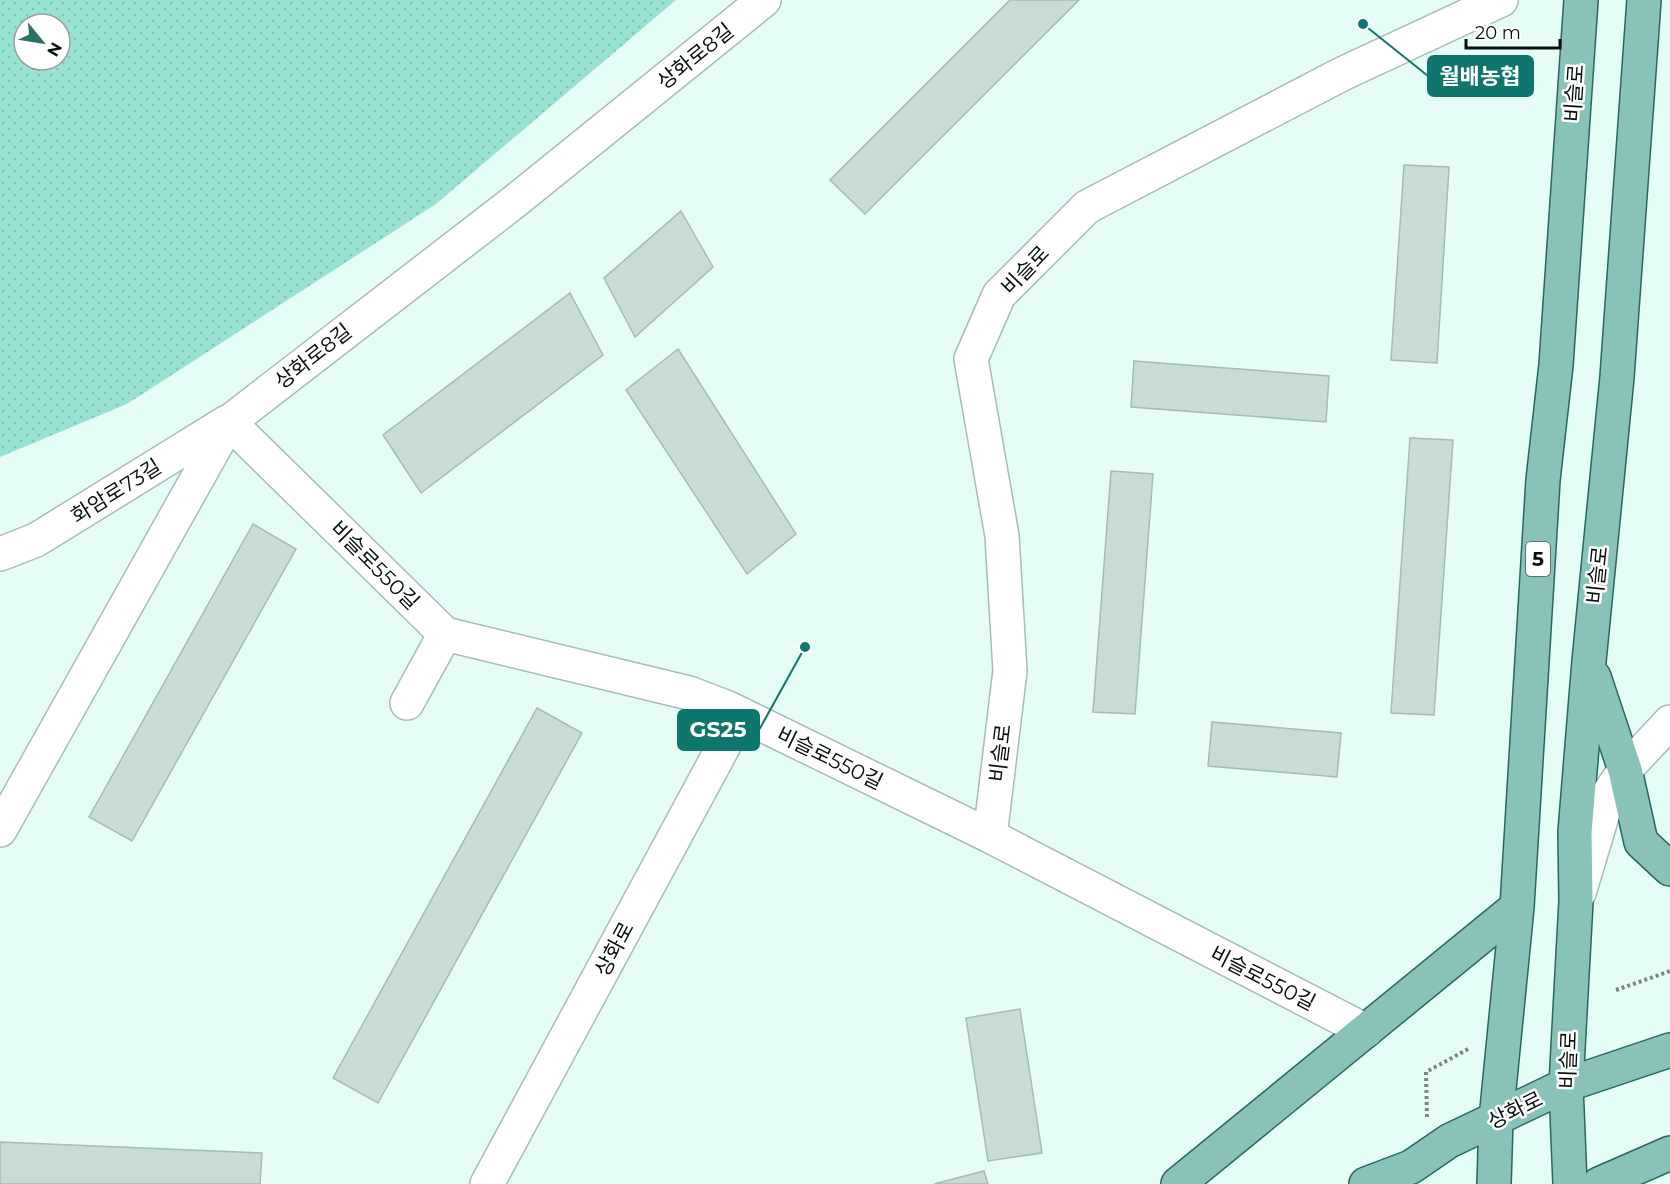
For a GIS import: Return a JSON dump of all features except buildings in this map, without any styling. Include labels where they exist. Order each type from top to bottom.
[{"type":"main road","name":"비슬로","points":[[1494,1184],[1496,1119],[1517,906],[1543,480],[1556,365],[1581,0]]},
{"type":"main road","name":"비슬로","points":[[1570,1184],[1566,1085],[1576,901],[1575,832],[1617,377],[1644,0]]},
{"type":"main road","points":[[1589,661],[1624,770],[1641,842],[1670,869]]},
{"type":"main road","points":[[1178,1184],[1517,906]]},
{"type":"main road","name":"상화로","points":[[1366,1184],[1411,1167],[1449,1141],[1566,1085],[1670,1050]]},
{"type":"main road","points":[[1599,1184],[1670,1153]]},
{"type":"street","name":"상화로8길","points":[[0,830],[229,422],[513,202],[764,0]]},
{"type":"street","name":"비슬로","points":[[990,836],[1010,671],[1002,536],[971,359],[999,295],[1087,207],[1342,74],[1501,0]]},
{"type":"street","name":"화암로73길","points":[[0,554],[36,540],[229,422]]},
{"type":"street","name":"비슬로550길","points":[[229,422],[445,634],[689,693],[741,714],[990,836],[1366,1030]]},
{"type":"street","points":[[407,703],[445,634]]},
{"type":"street","name":"상화로","points":[[487,1184],[741,714]]},
{"type":"street","points":[[1576,901],[1609,793],[1624,770],[1670,722]]},
{"type":"path","points":[[1616,990],[1670,971]]},
{"type":"path","points":[[1427,1124],[1426,1072],[1474,1046]]},
{"type":"green space","points":[[0,0],[676,0],[436,204],[127,404],[0,457]]},
{"type":"place","name":"월배농협","points":[[1363,24]]},
{"type":"place","name":"GS25","points":[[805,647]]}]
